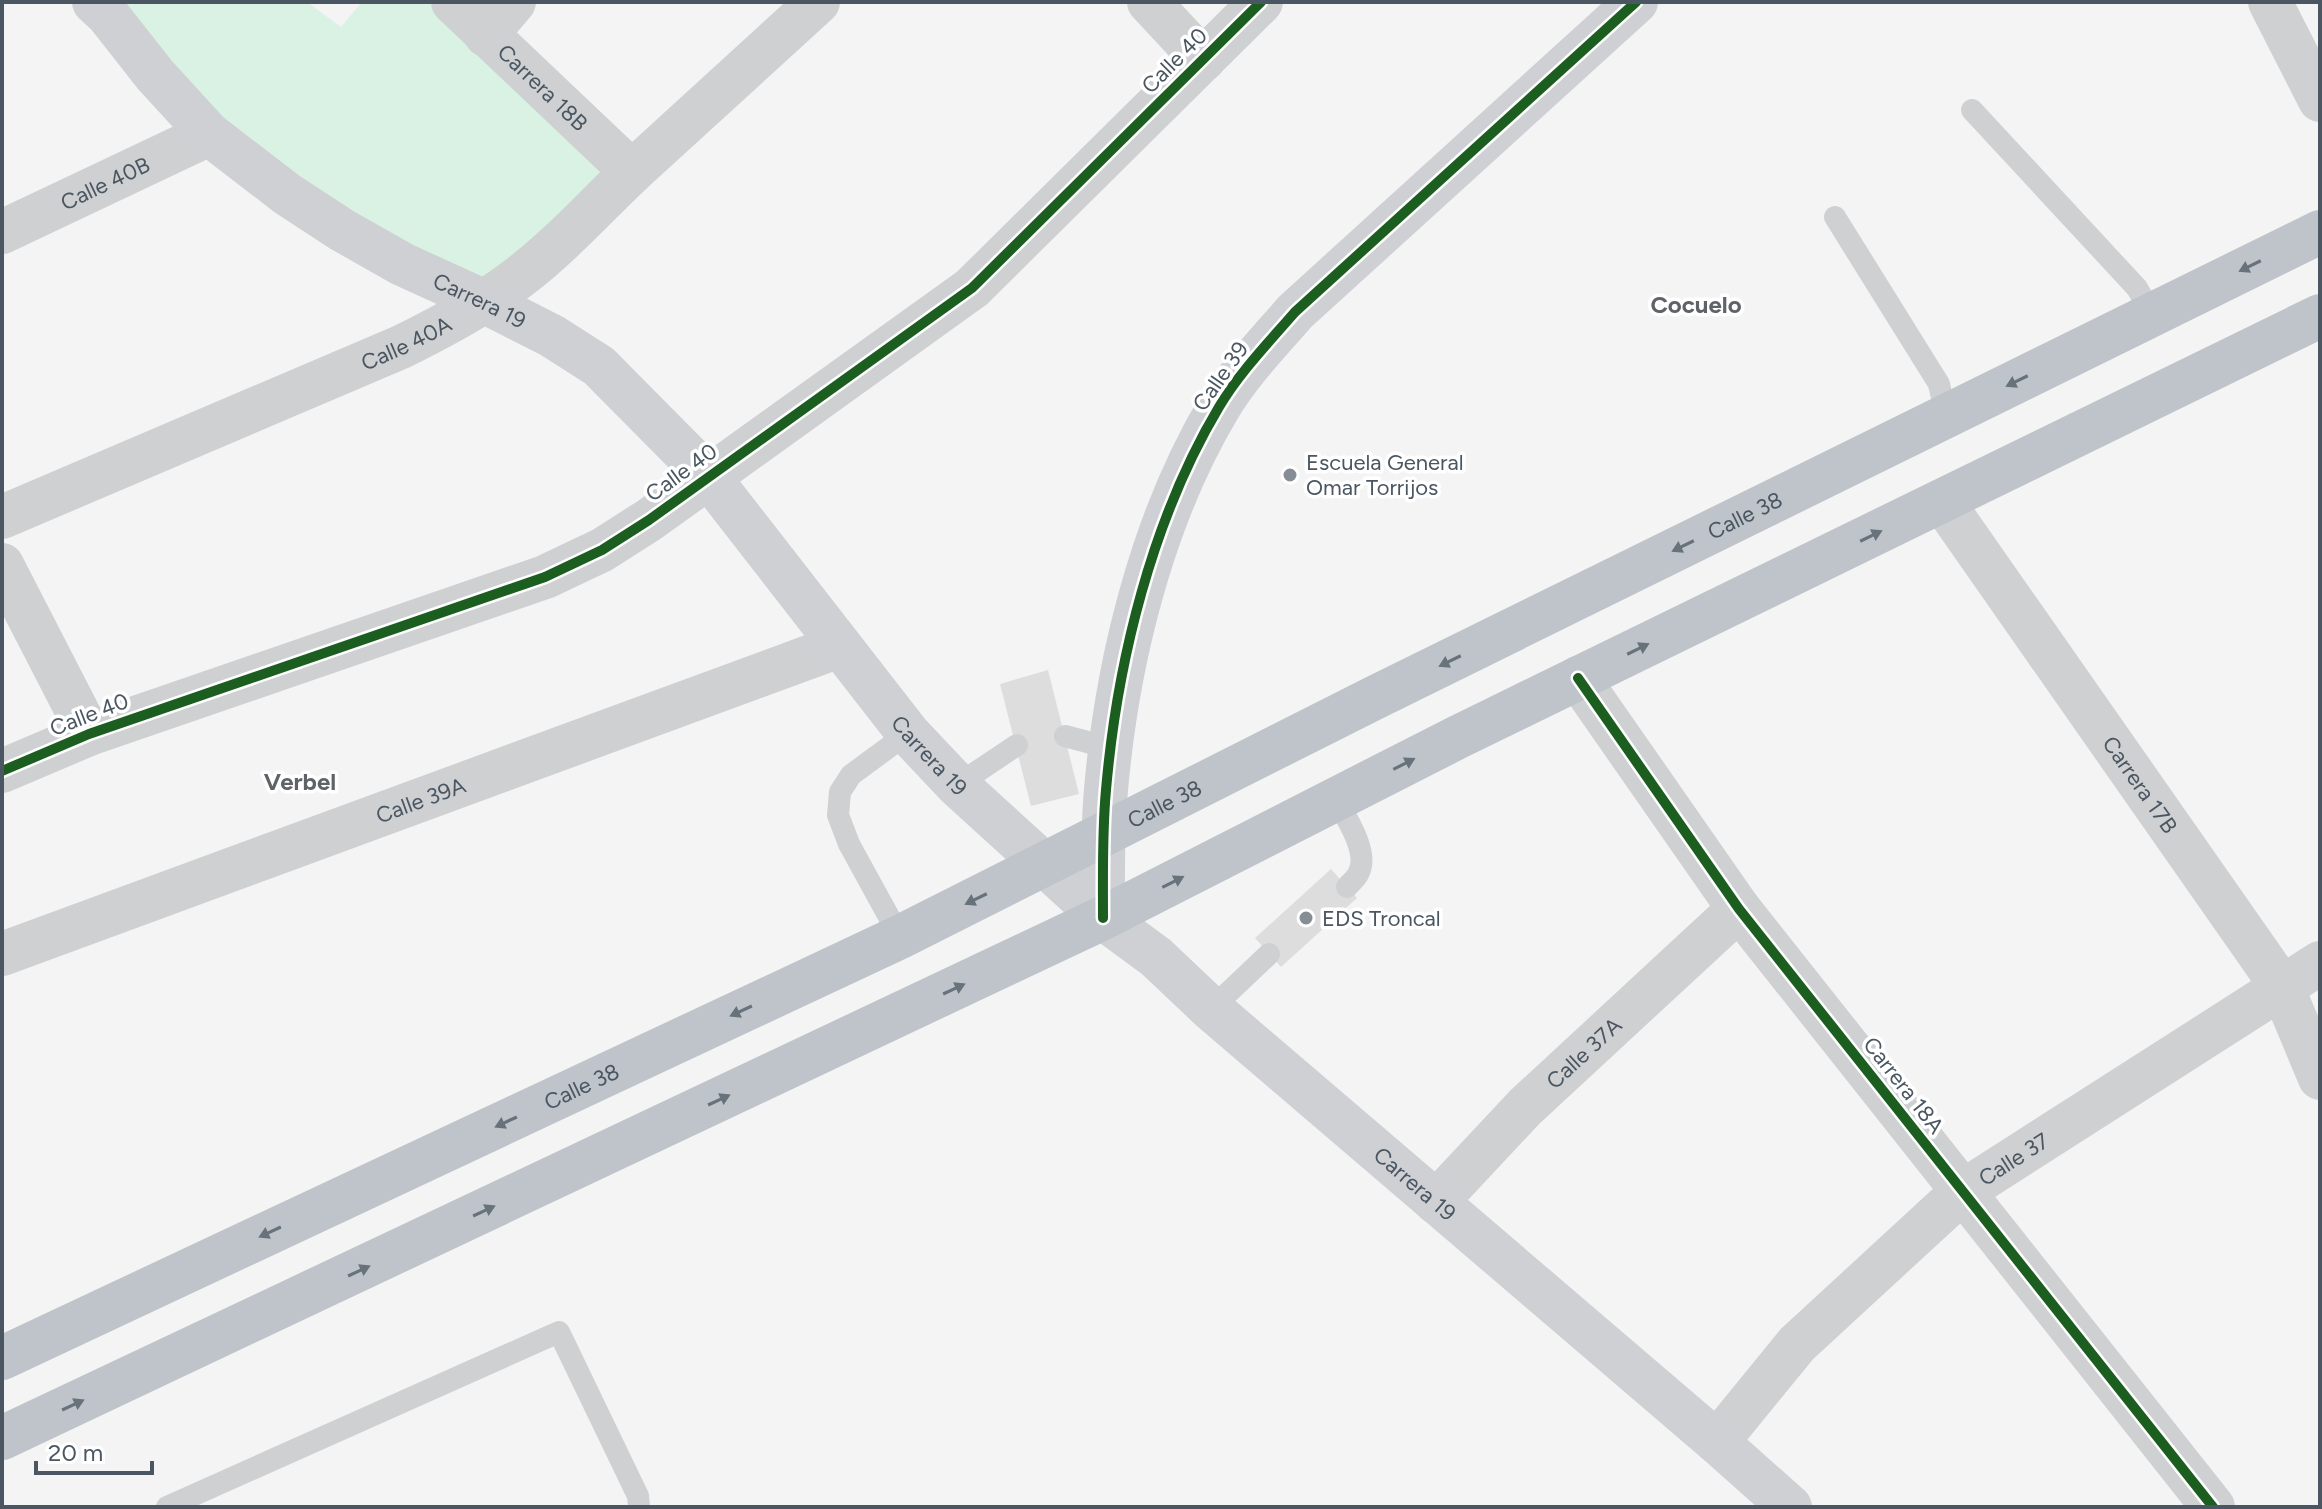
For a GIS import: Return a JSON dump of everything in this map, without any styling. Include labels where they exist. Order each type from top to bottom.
[{"type":"highway","name":"Calle 38","points":[[2,1358],[900,937],[1390,690],[2320,232]]},
{"type":"highway","points":[[2,1438],[1103,918],[1578,678],[2320,316]]},
{"type":"main road","name":"Carrera 19","points":[[94,2],[209,134],[287,194],[402,264],[552,336],[599,366],[708,476],[908,733],[957,785],[1103,918],[1156,957],[1211,1009],[1790,1507]]},
{"type":"main road","name":"Calle 39","points":[[1103,918],[1103,836],[1110,748],[1131,636],[1170,507],[1220,405],[1295,312],[1636,2]]},
{"type":"street","name":"Carrera 18B","points":[[453,2],[632,172]]},
{"type":"street","points":[[486,35],[514,2]]},
{"type":"street","name":"Calle 40A","points":[[2,517],[401,347],[483,301],[552,250],[632,172],[818,2]]},
{"type":"street","points":[[1149,2],[1203,60]]},
{"type":"street","name":"Calle 40","points":[[2,771],[89,734],[545,577],[602,550],[649,520],[972,288],[1261,2]]},
{"type":"street","points":[[2270,2],[2320,100]]},
{"type":"street","name":"Calle 40B","points":[[2,232],[209,134]]},
{"type":"street","name":"Carrera 17B","points":[[1942,501],[2282,987],[2320,1078]]},
{"type":"street","points":[[2,565],[89,734]]},
{"type":"street","name":"Calle 39A","points":[[2,954],[839,646]]},
{"type":"street","name":"Carrera 18A","points":[[1578,678],[1739,909],[2213,1507]]},
{"type":"street","name":"Calle 37A","points":[[1436,1202],[1525,1107],[1739,909]]},
{"type":"street","name":"Calle 37","points":[[1717,1442],[1797,1344],[1962,1192],[2320,963]]},
{"type":"lane","points":[[1972,110],[2137,288],[2152,314]]},
{"type":"lane","points":[[1835,217],[1939,384],[1946,416]]},
{"type":"lane","points":[[900,937],[849,844],[838,815],[840,792],[851,775],[908,733]]},
{"type":"lane","points":[[1065,736],[1110,748]]},
{"type":"lane","points":[[957,785],[1017,745]]},
{"type":"lane","points":[[1336,799],[1353,830],[1362,857],[1361,868],[1347,887]]},
{"type":"lane","points":[[1211,1009],[1269,954]]},
{"type":"lane","points":[[167,1507],[559,1332],[638,1496],[639,1507]]},
{"type":"green space","points":[[119,2],[307,2],[341,27],[362,2],[453,2],[632,172],[483,301],[287,194]]},
{"type":"building","points":[[1048,670],[1079,794],[1031,806],[1000,684]]},
{"type":"building","name":"EDS Troncal","points":[[1331,869],[1357,898],[1281,967],[1255,938]]},
{"type":"cycle path","points":[[2,771],[89,734],[545,577],[602,550],[649,520],[972,288],[1261,2]]},
{"type":"cycle path","points":[[1103,918],[1106,790],[1111,741],[1129,642],[1157,544],[1175,496],[1195,450],[1219,407],[1245,370],[1295,312],[1636,2]]},
{"type":"cycle path","points":[[1578,678],[1739,909],[2213,1507]]},
{"type":"place","name":"Escuela General Omar Torrijos","points":[[1290,475]]},
{"type":"place","name":"EDS Troncal","points":[[1306,918]]},
{"type":"district","name":"Cocuelo","points":[[1696,305]]},
{"type":"district","name":"Verbel","points":[[300,782]]}]
